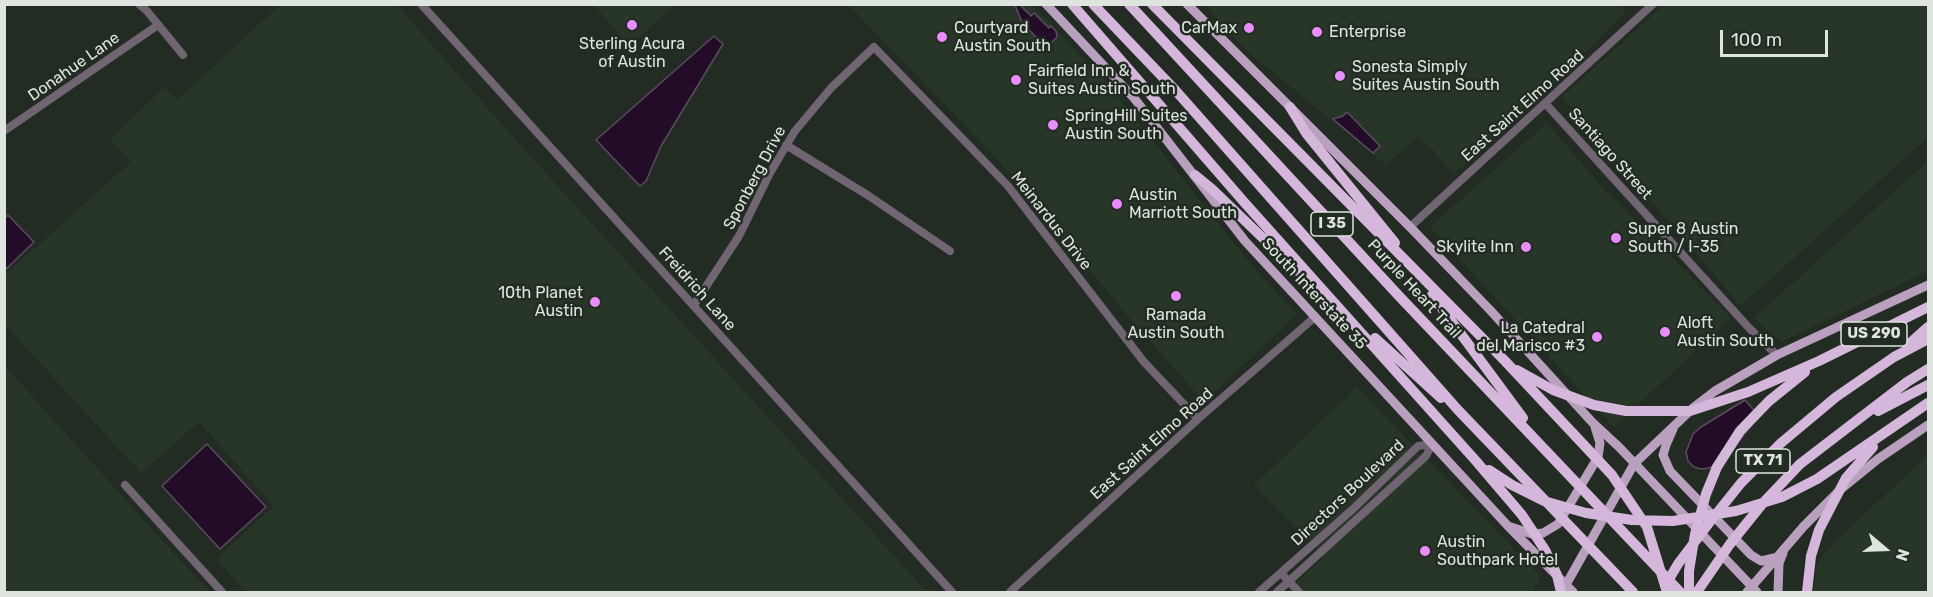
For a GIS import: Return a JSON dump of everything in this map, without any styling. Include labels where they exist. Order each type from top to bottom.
[{"type":"highway","points":[[1072,4],[1522,515],[1545,550],[1563,590]]},
{"type":"highway","name":"I 35","points":[[1093,4],[1176,92],[1458,410],[1633,592]]},
{"type":"highway","name":"Purple Heart Trail","points":[[1129,4],[1384,279],[1680,592]]},
{"type":"highway","points":[[1152,4],[1505,361],[1612,475],[1647,527],[1667,592]]},
{"type":"highway","points":[[1290,107],[1306,133],[1402,252],[1447,317],[1515,406],[1537,441]]},
{"type":"highway","points":[[1195,175],[1307,280],[1431,391],[1458,410]]},
{"type":"highway","name":"US 290","points":[[1689,592],[1689,571],[1695,534],[1706,494],[1717,467],[1740,431],[1769,401],[1819,361],[1929,307]]},
{"type":"highway","points":[[1894,357],[1929,327]]},
{"type":"highway","name":"TX 71","points":[[1661,592],[1678,564],[1709,523],[1741,483],[1780,443],[1836,397],[1894,357],[1929,339]]},
{"type":"highway","points":[[1505,361],[1537,382],[1564,395],[1594,405],[1626,411],[1659,412],[1690,411],[1716,404],[1819,361]]},
{"type":"highway","name":"TX 71","points":[[1697,592],[1730,544],[1763,503],[1800,464],[1907,382],[1929,369]]},
{"type":"highway","points":[[1848,426],[1929,384]]},
{"type":"highway","points":[[1476,461],[1512,486],[1544,501],[1586,513],[1632,520],[1674,521],[1736,511],[1782,497],[1817,479],[1929,404]]},
{"type":"highway","points":[[1807,592],[1811,556],[1819,530],[1831,504],[1846,478],[1888,432]]},
{"type":"main road","name":"South Interstate 35","points":[[1046,4],[1134,98],[1245,241],[1508,526],[1563,590],[1573,592]]},
{"type":"main road","points":[[1186,4],[1491,311],[1592,422],[1738,573],[1752,591],[1776,557],[1841,489],[1878,459],[1929,425]]},
{"type":"main road","points":[[1563,590],[1634,464],[1676,423],[1715,391],[1777,355],[1929,285]]},
{"type":"main road","points":[[1508,526],[1532,534],[1543,533],[1558,524],[1598,457],[1599,434],[1592,422]]},
{"type":"main road","points":[[1676,423],[1663,455],[1670,471],[1751,555],[1761,561],[1776,557]]},
{"type":"main road","points":[[1778,592],[1779,563],[1785,548]]},
{"type":"street","points":[[139,4],[183,55]]},
{"type":"street","name":"Freidrich Lane","points":[[421,4],[952,592]]},
{"type":"street","name":"East Saint Elmo Road","points":[[1410,227],[1653,4]]},
{"type":"street","name":"Donahue Lane","points":[[4,131],[158,25]]},
{"type":"street","name":"Sponberg Drive","points":[[694,305],[739,237],[786,145],[822,97],[874,47]]},
{"type":"street","name":"Meinardus Drive","points":[[874,47],[1008,186],[1144,362],[1198,419]]},
{"type":"street","name":"Santiago Street","points":[[1545,103],[1750,329],[1777,355]]},
{"type":"street","points":[[786,145],[869,196],[950,251]]},
{"type":"street","name":"East Saint Elmo Road","points":[[1010,592],[1198,419],[1315,317]]},
{"type":"street","name":"Directors Boulevard","points":[[1259,592],[1353,509],[1418,446],[1432,444]]},
{"type":"street","name":"Directors Boulevard","points":[[1278,592],[1426,456],[1432,444]]},
{"type":"street","points":[[125,485],[222,592]]},
{"type":"street","points":[[1353,509],[1360,517]]},
{"type":"street","points":[[1281,573],[1299,592]]},
{"type":"street","points":[[1270,583],[1278,592]]},
{"type":"shaded area","points":[[1620,4],[1626,11],[1548,90],[1454,174],[1419,136],[1386,165],[1247,51],[1205,5]]},
{"type":"shaded area","points":[[1665,4],[1928,5],[1928,137],[1741,306],[1562,97]]},
{"type":"shaded area","points":[[280,5],[397,5],[514,138],[927,592],[246,592],[216,559],[274,506],[199,422],[141,473],[5,325],[5,275],[131,162],[110,139],[165,87],[177,100]]},
{"type":"shaded area","name":"Sterling Acura of Austin","points":[[594,5],[675,5],[629,46]]},
{"type":"shaded area","points":[[849,5],[1032,5],[1106,82],[1251,265],[1297,314],[1204,402],[1127,315],[1002,164]]},
{"type":"shaded area","points":[[1015,5],[1020,5],[1031,16],[1034,13],[1049,28],[1051,26],[1056,31],[1057,37],[1046,48],[1022,22]]},
{"type":"shaded area","points":[[714,36],[723,44],[661,146],[646,181],[640,186],[596,140]]},
{"type":"shaded area","points":[[1347,112],[1380,146],[1373,153],[1333,119]]},
{"type":"shaded area","points":[[1547,123],[1594,178],[1731,318],[1614,427],[1430,227]]},
{"type":"shaded area","points":[[1928,161],[1928,271],[1781,342],[1754,318]]},
{"type":"shaded area","points":[[8,215],[34,242],[5,270],[5,218]]},
{"type":"shaded area","points":[[4,365],[177,557],[210,592],[5,592]]},
{"type":"shaded area","points":[[1357,387],[1540,576],[1533,592],[1287,592],[1324,557],[1254,485]]},
{"type":"shaded area","points":[[1745,400],[1759,416],[1723,461],[1709,468],[1694,467],[1688,461],[1686,452],[1693,434]]},
{"type":"shaded area","points":[[207,444],[266,507],[220,549],[162,486]]},
{"type":"shaded area","points":[[1928,455],[1928,592],[1814,592],[1816,567],[1825,551]]},
{"type":"place","name":"Sterling Acura of Austin","points":[[632,25]]},
{"type":"place","name":"CarMax","points":[[1249,28]]},
{"type":"place","name":"Enterprise","points":[[1317,32]]},
{"type":"place","name":"Courtyard Austin South","points":[[942,37]]},
{"type":"place","name":"Sonesta Simply Suites Austin South","points":[[1340,76]]},
{"type":"place","name":"Fairfield Inn & Suites Austin South","points":[[1016,80]]},
{"type":"place","name":"SpringHill Suites Austin South","points":[[1053,125]]},
{"type":"place","name":"Austin Marriott South","points":[[1117,204]]},
{"type":"place","name":"Super 8 Austin South / I-35","points":[[1616,238]]},
{"type":"place","name":"Skylite Inn","points":[[1526,247]]},
{"type":"place","name":"Ramada Austin South","points":[[1176,296]]},
{"type":"place","name":"10th Planet Austin","points":[[595,302]]},
{"type":"place","name":"Aloft Austin South","points":[[1665,332]]},
{"type":"place","name":"La Catedral del Marisco #3","points":[[1597,337]]},
{"type":"place","name":"Austin Southpark Hotel","points":[[1425,551]]}]
